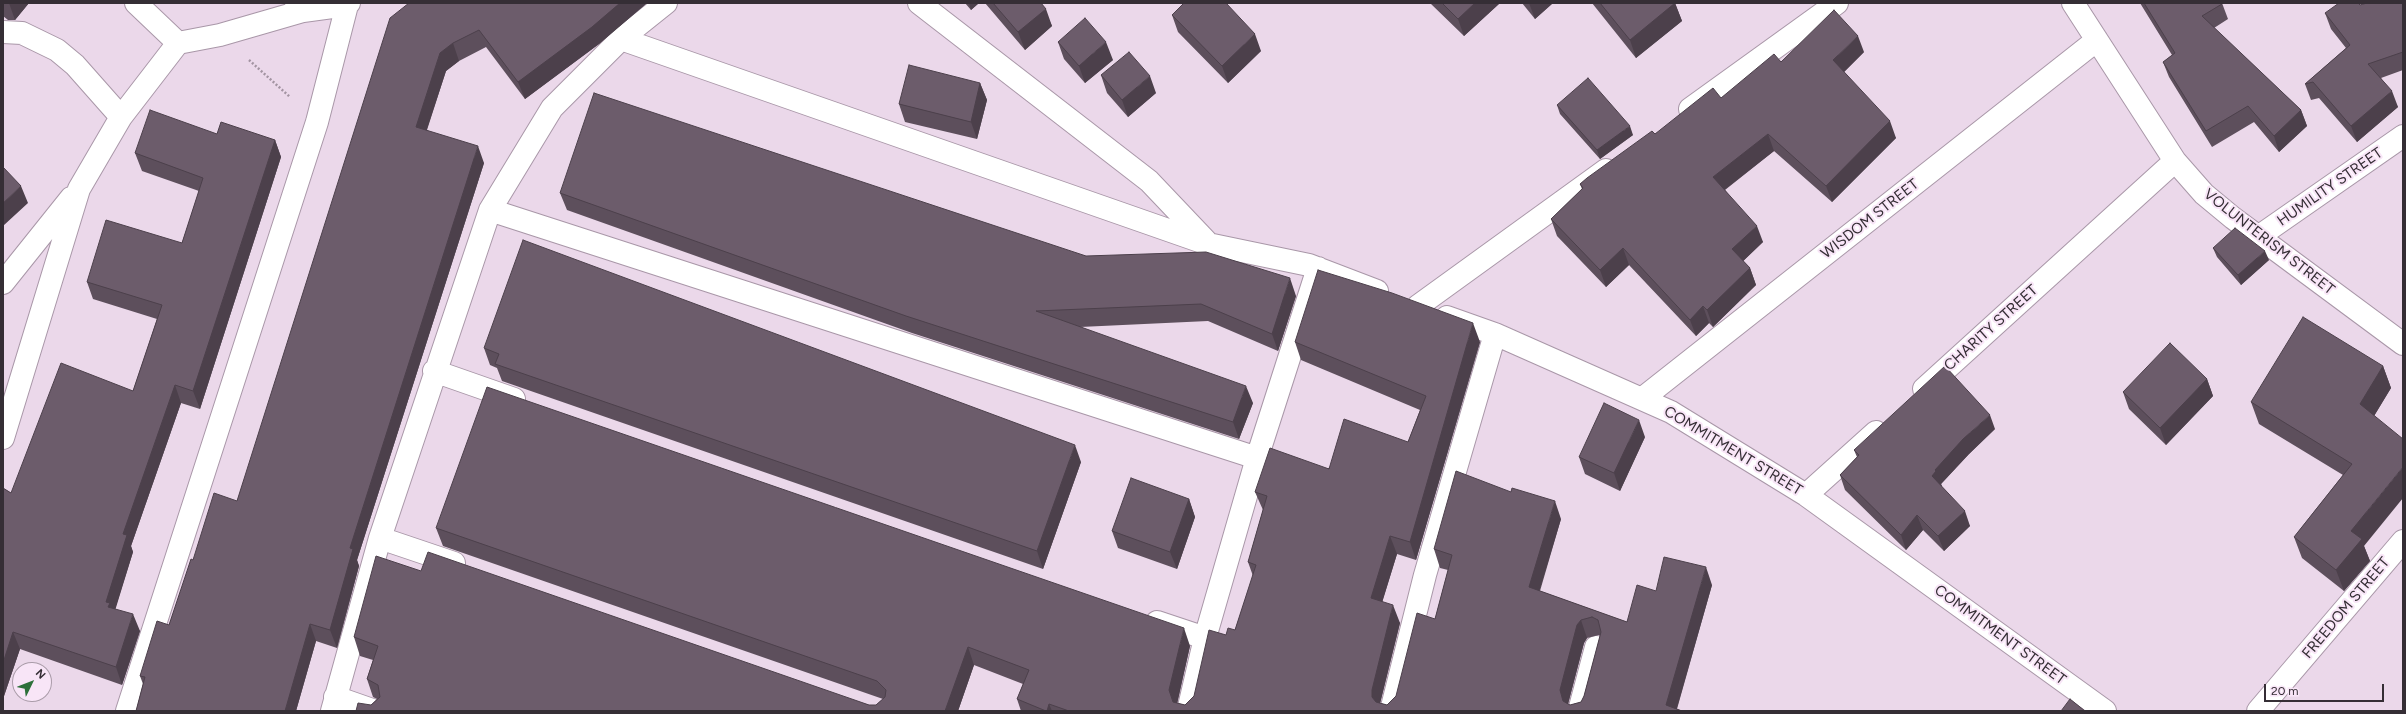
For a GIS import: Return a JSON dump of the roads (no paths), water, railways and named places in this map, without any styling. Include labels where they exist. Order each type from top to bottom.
[{"type":"street","points":[[136,3],[178,43]]},
{"type":"street","points":[[375,711],[333,704],[380,538],[434,371],[490,210],[552,108],[621,39],[666,3]]},
{"type":"street","points":[[918,3],[1149,181],[1208,244]]},
{"type":"street","points":[[1676,120],[1837,3]]},
{"type":"street","name":"VOLUNTERISM STREET","points":[[2074,3],[2175,161],[2204,194],[2258,237],[2403,344]]},
{"type":"street","points":[[3,284],[79,189],[121,118],[178,43],[220,35],[299,7],[348,4],[317,122],[127,711]]},
{"type":"street","points":[[3,32],[22,33],[57,50],[75,65],[121,118]]},
{"type":"street","name":"COMMITMENT STREET","points":[[621,39],[1208,244],[1318,268],[1495,334],[1643,398],[1671,412],[1806,495],[2105,711]]},
{"type":"street","name":"WISDOM STREET","points":[[1643,398],[2097,40]]},
{"type":"street","name":"HUMILITY STREET","points":[[2258,237],[2403,136]]},
{"type":"street","points":[[1418,306],[1624,157]]},
{"type":"street","name":"CHARITY STREET","points":[[1912,400],[2175,161]]},
{"type":"street","points":[[3,438],[79,189]]},
{"type":"street","points":[[490,210],[1257,458]]},
{"type":"street","points":[[1188,711],[1205,638],[1257,458],[1318,268]]},
{"type":"street","points":[[1391,711],[1425,575],[1495,334]]},
{"type":"street","points":[[434,371],[533,405]]},
{"type":"street","points":[[1806,495],[1888,421]]},
{"type":"street","points":[[380,538],[477,571]]},
{"type":"street","name":"FREEDOM STREET","points":[[2258,711],[2403,541]]},
{"type":"street","points":[[1137,615],[1205,638]]},
{"type":"street","points":[[1579,711],[1596,647]]}]
